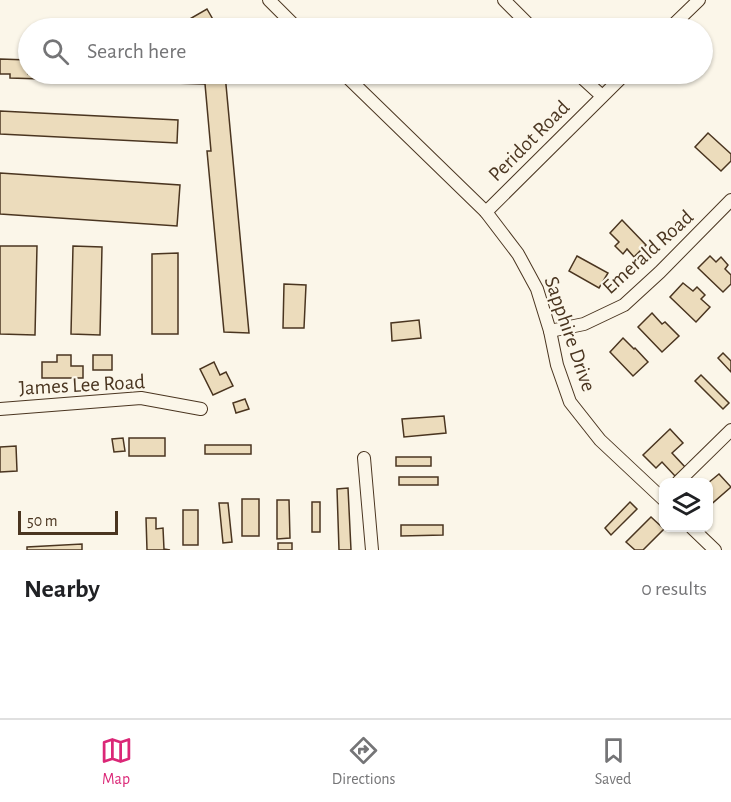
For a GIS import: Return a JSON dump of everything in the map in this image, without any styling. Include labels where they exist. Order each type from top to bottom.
[{"type":"street","points":[[504,0],[522,18]]},
{"type":"street","points":[[680,18],[699,0]]},
{"type":"street","points":[[270,2],[287,18]]},
{"type":"street","name":"Sapphire Drive","points":[[354,84],[486,212],[518,254],[537,290],[550,331],[557,365],[570,402],[600,440],[659,494]]},
{"type":"street","points":[[589,84],[602,96]]},
{"type":"street","name":"Peridot Road","points":[[486,212],[615,84]]},
{"type":"street","name":"Emerald Road","points":[[550,331],[584,324],[624,305],[731,200]]},
{"type":"street","name":"James Lee Road","points":[[0,409],[141,398],[201,409]]},
{"type":"street","points":[[683,478],[731,430]]},
{"type":"street","points":[[364,458],[372,550]]},
{"type":"street","points":[[696,532],[715,550]]},
{"type":"building","points":[[207,9],[212,18],[191,18]]},
{"type":"building","points":[[0,59],[18,60],[18,78],[10,78],[10,74],[0,74]]},
{"type":"building","points":[[205,84],[226,84],[249,333],[224,332],[207,151],[211,151]]},
{"type":"building","points":[[0,111],[178,120],[177,143],[0,134]]},
{"type":"building","points":[[708,133],[731,154],[731,161],[721,171],[695,147]]},
{"type":"building","points":[[0,173],[180,185],[177,226],[0,214]]},
{"type":"building","points":[[622,220],[646,245],[634,257],[627,249],[623,254],[615,246],[619,242],[610,233]]},
{"type":"building","points":[[0,246],[37,246],[35,335],[0,334]]},
{"type":"building","points":[[73,246],[102,247],[100,335],[71,334]]},
{"type":"building","points":[[178,253],[178,334],[152,334],[152,254]]},
{"type":"building","points":[[577,256],[608,273],[599,288],[569,271]]},
{"type":"building","points":[[710,256],[716,262],[721,257],[728,265],[725,269],[731,275],[731,284],[723,292],[698,268]]},
{"type":"building","points":[[683,283],[693,291],[697,287],[705,295],[701,299],[710,307],[696,322],[670,297]]},
{"type":"building","points":[[284,284],[306,285],[304,328],[283,328]]},
{"type":"building","points":[[652,313],[662,324],[665,322],[679,336],[662,352],[638,327]]},
{"type":"building","points":[[419,320],[421,338],[392,341],[391,323]]},
{"type":"building","points":[[623,338],[648,362],[633,376],[610,352]]},
{"type":"building","points":[[723,353],[731,361],[731,372],[718,358]]},
{"type":"building","points":[[57,355],[71,355],[71,366],[83,366],[83,378],[42,378],[42,362],[57,362]]},
{"type":"building","points":[[93,355],[112,355],[112,370],[93,370]]},
{"type":"building","points":[[214,362],[220,375],[226,372],[233,386],[213,395],[200,369]]},
{"type":"building","points":[[701,375],[729,403],[723,409],[695,381]]},
{"type":"building","points":[[245,399],[249,409],[236,413],[233,403]]},
{"type":"building","points":[[444,416],[446,433],[404,437],[402,419]]},
{"type":"building","points":[[670,429],[683,443],[672,453],[685,467],[675,476],[662,462],[656,468],[643,455]]},
{"type":"building","points":[[123,438],[125,451],[114,452],[112,439]]},
{"type":"building","points":[[129,438],[165,438],[165,456],[129,456]]},
{"type":"building","points":[[205,445],[251,445],[251,454],[205,454]]},
{"type":"building","points":[[16,446],[17,471],[0,472],[0,447]]},
{"type":"building","points":[[396,457],[431,457],[431,466],[396,466]]},
{"type":"building","points":[[719,474],[731,487],[713,503],[713,479]]},
{"type":"building","points":[[399,477],[438,477],[438,485],[399,485]]},
{"type":"building","points":[[348,488],[351,550],[339,550],[337,489]]},
{"type":"building","points":[[242,499],[259,499],[259,536],[242,536]]},
{"type":"building","points":[[277,500],[289,500],[290,538],[277,539]]},
{"type":"building","points":[[312,502],[320,502],[320,532],[312,532]]},
{"type":"building","points":[[630,502],[637,509],[611,535],[605,528]]},
{"type":"building","points":[[219,503],[228,503],[232,542],[223,543]]},
{"type":"building","points":[[183,510],[198,510],[198,545],[183,545]]},
{"type":"building","points":[[651,517],[659,524],[659,532],[661,532],[643,550],[635,550],[626,542]]},
{"type":"building","points":[[146,518],[156,518],[156,529],[163,528],[164,549],[170,550],[147,550]]},
{"type":"building","points":[[401,525],[443,525],[443,535],[401,536]]},
{"type":"building","points":[[278,543],[292,543],[292,550],[278,550]]},
{"type":"building","points":[[82,544],[82,550],[27,550],[27,547]]}]
